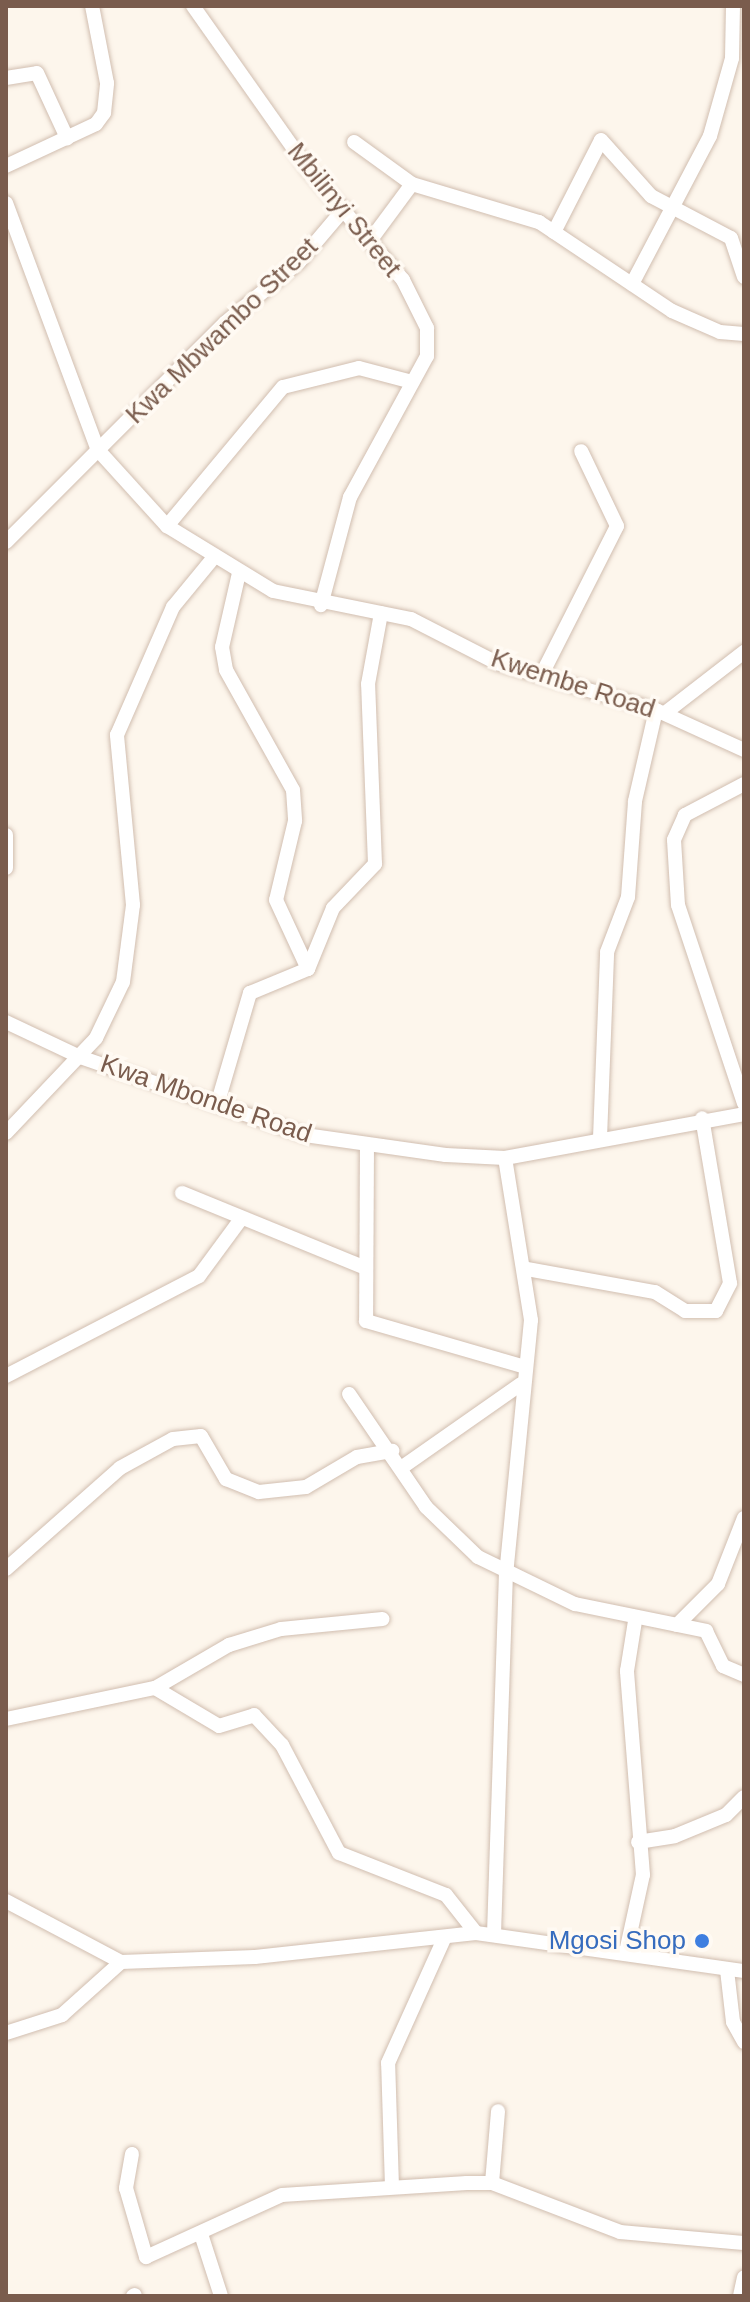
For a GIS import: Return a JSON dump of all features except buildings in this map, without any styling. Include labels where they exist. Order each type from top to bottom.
[{"type":"street","points":[[6,166],[96,124],[107,101],[92,6]]},
{"type":"street","name":"Mbilinyi Street","points":[[193,6],[344,209],[372,238],[427,328],[427,356],[350,497],[321,605]]},
{"type":"street","points":[[632,284],[673,212],[724,97],[733,6]]},
{"type":"street","points":[[6,78],[37,73],[67,138]]},
{"type":"street","points":[[554,232],[601,140],[673,212],[731,238],[744,277]]},
{"type":"street","points":[[354,142],[412,184],[554,232],[632,284],[705,327],[744,334]]},
{"type":"street","points":[[372,238],[412,184]]},
{"type":"street","name":"Kwembe Road","points":[[6,203],[98,450],[167,526],[239,573],[321,605],[411,619],[497,663],[660,712],[744,750]]},
{"type":"street","name":"Kwa Mbwambo Street","points":[[6,542],[225,323],[299,262],[344,209]]},
{"type":"street","points":[[167,526],[283,387],[359,368],[412,382]]},
{"type":"street","points":[[541,676],[617,526],[581,451]]},
{"type":"street","points":[[6,1133],[80,1057],[123,982],[133,905],[117,735],[173,607],[214,557]]},
{"type":"street","points":[[239,573],[222,647],[226,670],[293,790],[295,821],[276,900],[308,969]]},
{"type":"street","points":[[217,1105],[250,993],[308,969],[333,908],[375,864],[367,697],[381,613]]},
{"type":"street","points":[[600,1138],[607,952],[628,897],[635,801],[660,712],[744,652]]},
{"type":"street","points":[[744,784],[685,815],[674,840],[678,905],[744,1103]]},
{"type":"street","points":[[6,835],[6,868]]},
{"type":"street","name":"Kwa Mbonde Road","points":[[6,1022],[80,1057],[305,1135],[367,1145],[505,1158],[702,1118],[744,1114]]},
{"type":"street","points":[[527,1269],[655,1292],[685,1311],[716,1311],[730,1283],[702,1118]]},
{"type":"street","points":[[367,1145],[361,1307],[373,1328],[522,1366]]},
{"type":"street","points":[[494,1934],[506,1575],[519,1484],[522,1366],[531,1320],[527,1269],[505,1158]]},
{"type":"street","points":[[182,1193],[363,1267]]},
{"type":"street","points":[[6,1376],[199,1276],[241,1219]]},
{"type":"street","points":[[401,1468],[521,1384]]},
{"type":"street","points":[[349,1394],[392,1451],[426,1507],[506,1575],[635,1621],[677,1625],[713,1635],[723,1666],[744,1675]]},
{"type":"street","points":[[6,1569],[120,1468],[173,1439],[201,1436],[226,1479],[259,1492],[321,1483],[357,1457],[392,1451]]},
{"type":"street","points":[[677,1625],[718,1584],[744,1518]]},
{"type":"street","points":[[6,1719],[155,1688],[229,1645],[281,1629],[383,1619]]},
{"type":"street","points":[[626,1952],[643,1875],[638,1842],[627,1671],[635,1621]]},
{"type":"street","points":[[155,1688],[219,1726],[260,1718],[339,1853],[446,1895],[476,1933]]},
{"type":"street","points":[[638,1842],[675,1836],[726,1815],[744,1797]]},
{"type":"street","points":[[6,1901],[121,1962],[476,1933],[744,1971]]},
{"type":"street","points":[[392,2187],[388,2063],[445,1937]]},
{"type":"street","points":[[6,2033],[62,2015],[121,1962]]},
{"type":"street","points":[[727,1970],[733,2022],[744,2042]]},
{"type":"street","points":[[492,2183],[498,2111]]},
{"type":"street","points":[[132,2154],[126,2188],[139,2251],[156,2256],[282,2195],[492,2183],[620,2232],[744,2243]]},
{"type":"street","points":[[201,2234],[221,2296]]},
{"type":"street","points":[[740,2296],[744,2277]]},
{"type":"place","name":"Mgosi Shop","points":[[702,1941]]}]
